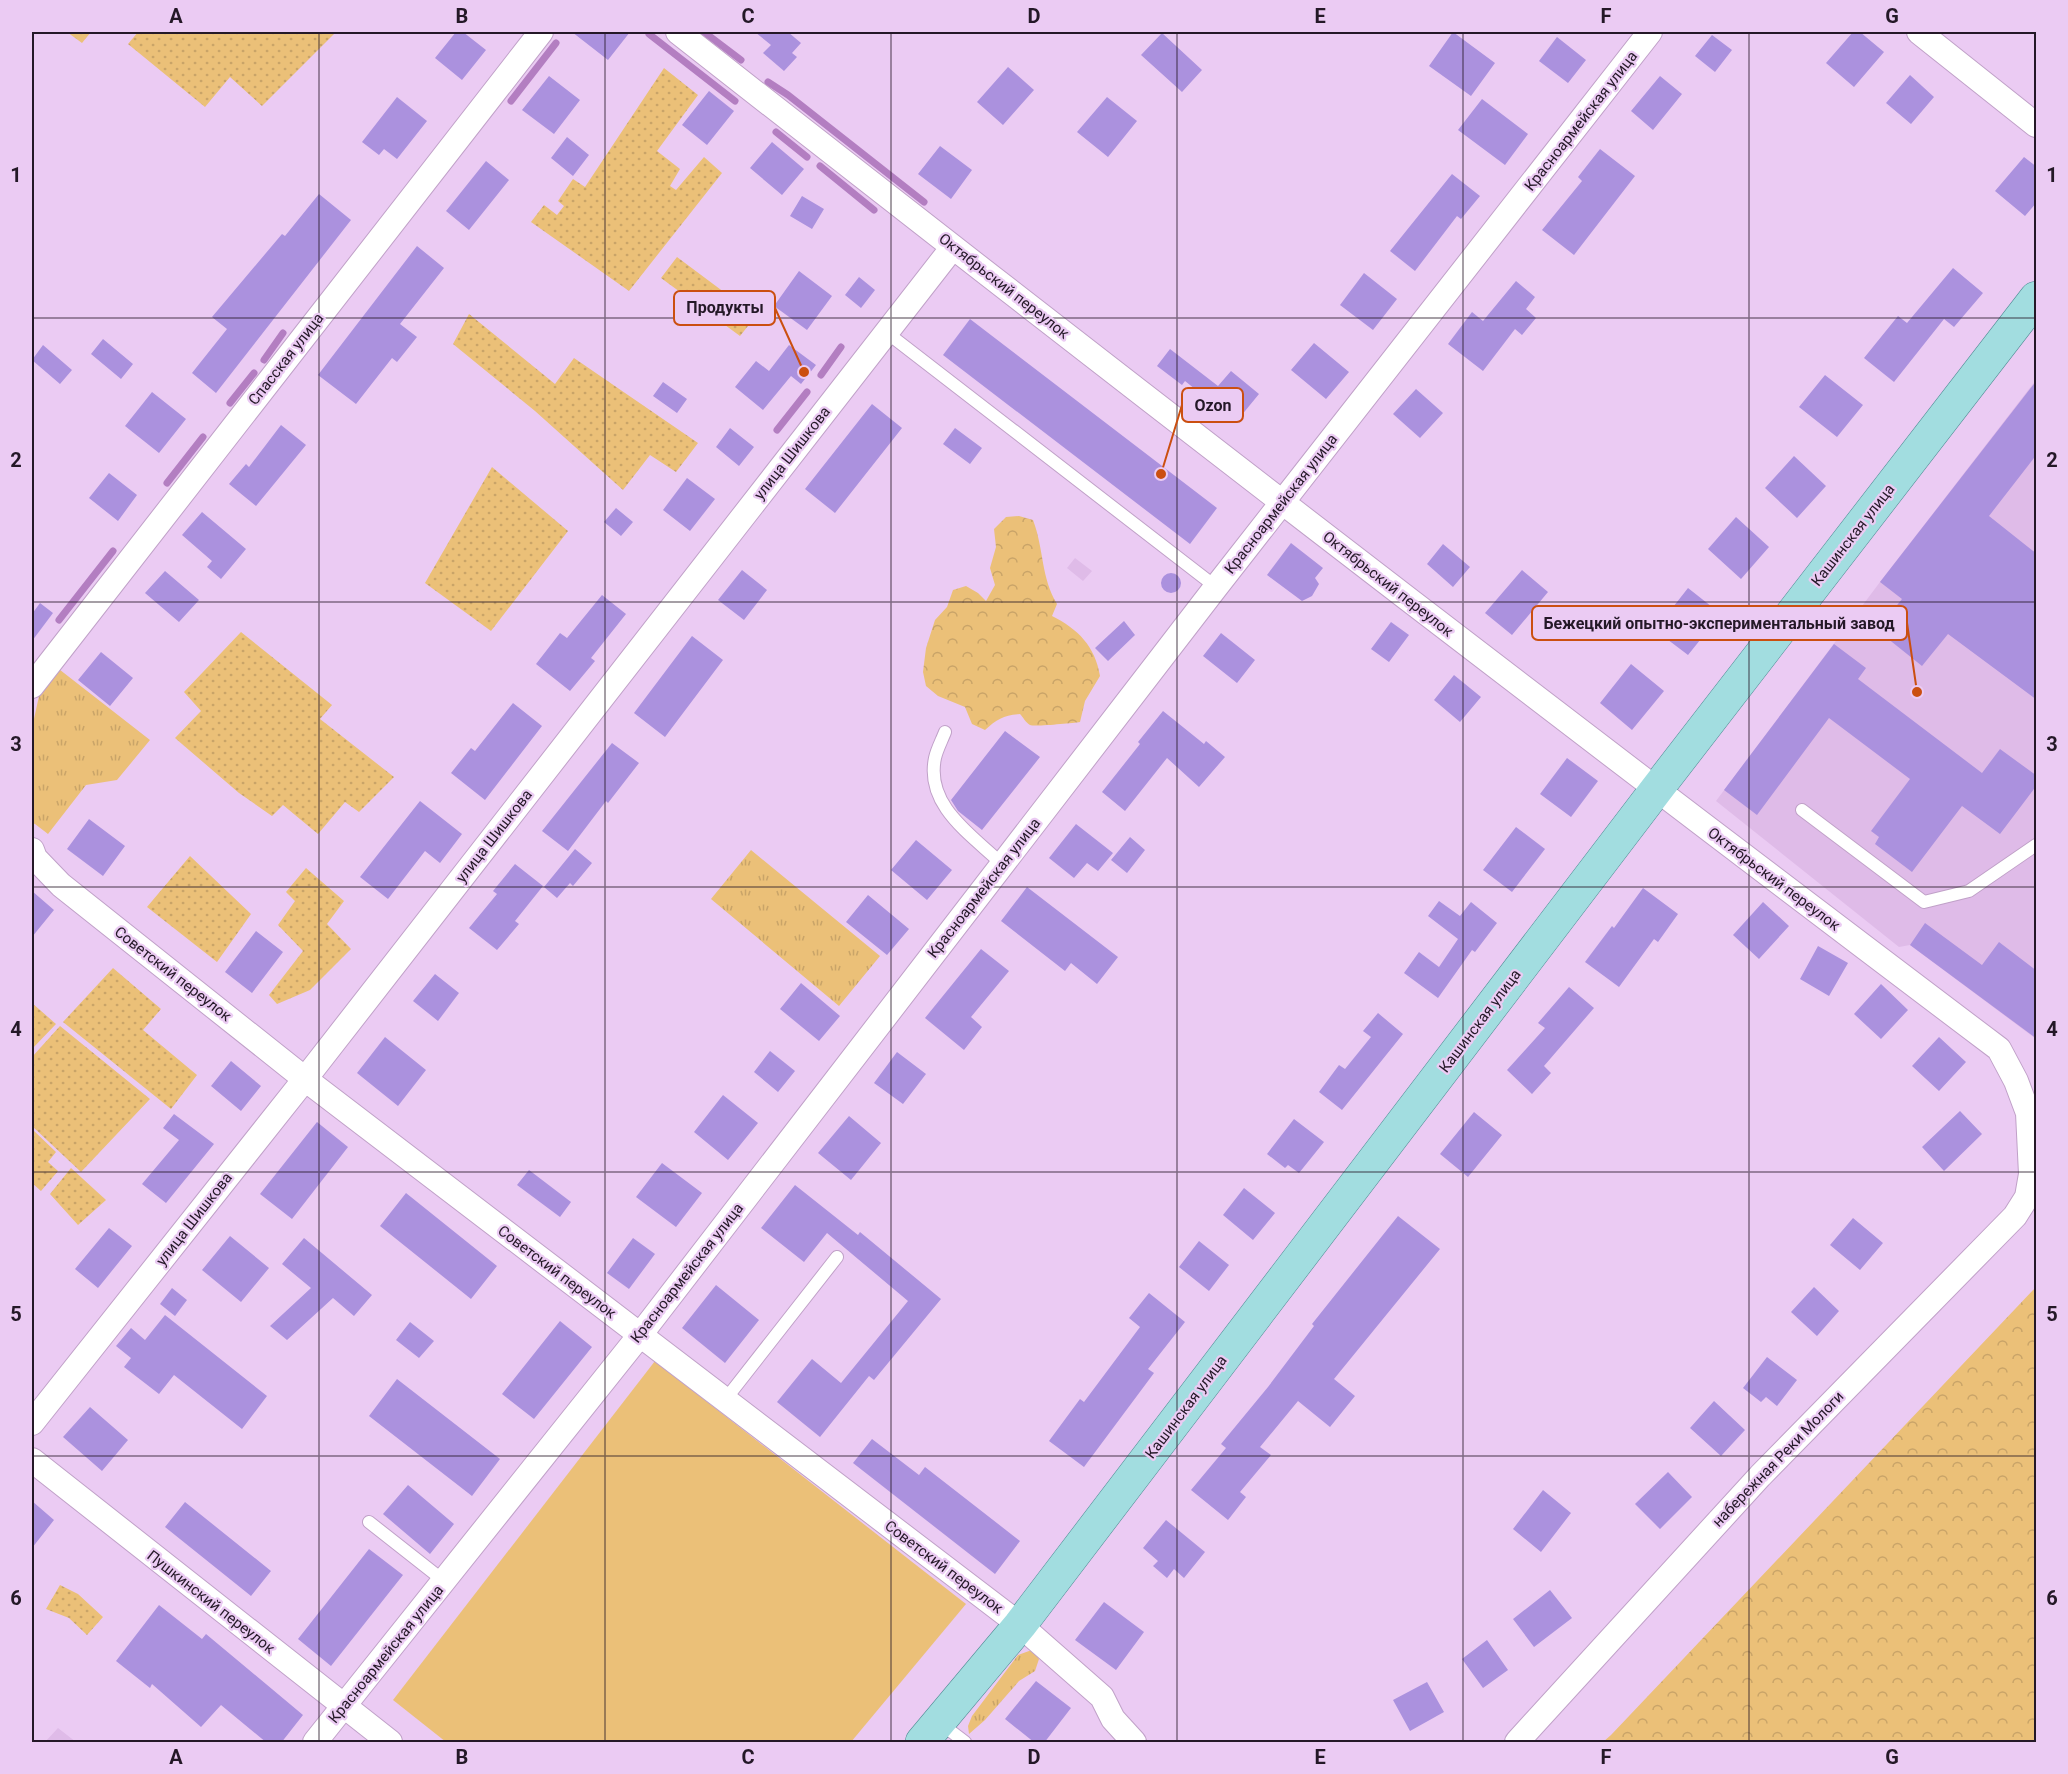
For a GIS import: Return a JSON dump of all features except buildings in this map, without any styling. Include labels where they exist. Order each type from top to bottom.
[{"type":"main road","name":"Кашинская улица","points":[[931,1733],[1020,1625],[1656,790],[2037,298]]},
{"type":"street","name":"Спасская улица","points":[[32,686],[541,32]]},
{"type":"street","name":"Октябрьский переулок","points":[[678,32],[1282,503],[1656,790],[1999,1048],[2016,1081],[2028,1113],[2031,1174]]},
{"type":"street","name":"Красноармейская улица","points":[[315,1743],[640,1335],[1216,587],[1650,32]]},
{"type":"street","points":[[1919,32],[2037,125]]},
{"type":"street","name":"улица Шишкова","points":[[32,1423],[305,1079],[953,247]]},
{"type":"street","name":"Советский переулок","points":[[32,850],[35,858],[61,885],[305,1079],[1020,1625],[1101,1697],[1113,1719],[1134,1743]]},
{"type":"street","name":"набережная Реки Мологи","points":[[1517,1743],[1761,1476],[2015,1216],[2027,1197],[2031,1174]]},
{"type":"street","name":"Пушкинский переулок","points":[[32,1460],[390,1743]]},
{"type":"lane","points":[[886,332],[1216,587]]},
{"type":"lane","points":[[945,732],[935,758],[935,783],[939,798],[946,810],[1002,864]]},
{"type":"lane","points":[[1802,810],[1924,902],[1969,891],[2037,845]]},
{"type":"lane","points":[[725,1400],[837,1257]]},
{"type":"lane","points":[[369,1522],[444,1581]]},
{"type":"lane","points":[[931,1733],[965,1743]]},
{"type":"shaded area","points":[[2036,380],[2036,1039],[1910,945],[1899,947],[1716,801],[1880,582]]},
{"type":"shaded area","points":[[1075,558],[1092,571],[1083,581],[1067,568]]},
{"type":"shaded area","points":[[58,1728],[76,1742],[45,1742]]},
{"type":"green space","points":[[67,32],[91,32],[82,43]]},
{"type":"green space","points":[[138,32],[336,32],[262,106],[230,77],[205,107],[128,44]]},
{"type":"green space","points":[[664,68],[698,95],[657,151],[680,169],[670,186],[676,190],[704,157],[722,173],[629,291],[531,222],[544,205],[557,215],[564,206],[558,201],[573,179],[585,187]]},
{"type":"green space","points":[[677,257],[756,316],[740,336],[661,278]]},
{"type":"green space","points":[[469,314],[555,384],[574,358],[698,443],[676,472],[650,455],[623,490],[535,411],[453,344]]},
{"type":"green space","points":[[492,467],[568,531],[491,631],[425,583]]},
{"type":"green space","points":[[1019,516],[1033,520],[1045,574],[1057,604],[1052,616],[1070,627],[1084,640],[1098,665],[1100,676],[1085,701],[1080,722],[1030,725],[1020,714],[1001,718],[985,730],[972,724],[965,707],[938,696],[926,686],[923,672],[926,648],[935,620],[947,607],[953,590],[966,586],[986,601],[995,585],[990,568],[996,547],[994,529],[1006,517]]},
{"type":"green space","points":[[241,632],[332,705],[320,719],[394,777],[359,812],[345,802],[318,834],[283,805],[272,816],[239,793],[175,738],[201,711],[184,692]]},
{"type":"green space","points":[[55,666],[150,740],[117,780],[86,785],[48,834],[32,823],[32,728],[39,696]]},
{"type":"green space","points":[[751,850],[880,956],[839,1006],[711,899]]},
{"type":"green space","points":[[190,856],[251,914],[217,962],[147,907]]},
{"type":"green space","points":[[306,868],[344,901],[327,924],[351,949],[310,990],[277,1004],[269,995],[303,951],[278,925],[295,901],[286,892]]},
{"type":"green space","points":[[113,968],[161,1009],[143,1030],[197,1075],[171,1109],[63,1022]]},
{"type":"green space","points":[[32,1003],[56,1024],[32,1049]]},
{"type":"green space","points":[[60,1026],[150,1099],[81,1172],[32,1126],[32,1057]]},
{"type":"green space","points":[[32,1129],[56,1152],[48,1162],[58,1171],[41,1191],[32,1183]]},
{"type":"green space","points":[[71,1168],[106,1200],[78,1225],[50,1194]]},
{"type":"green space","points":[[2036,1287],[2036,1742],[1603,1742],[1611,1735]]},
{"type":"green space","points":[[655,1361],[966,1604],[851,1742],[446,1742],[393,1700]]},
{"type":"green space","points":[[60,1585],[78,1594],[103,1617],[87,1635],[69,1618],[46,1609]]},
{"type":"green space","points":[[1034,1651],[1039,1659],[1035,1671],[1019,1681],[985,1720],[969,1734],[968,1726],[972,1716],[1018,1655]]},
{"type":"waterway","points":[[704,32],[741,60]]},
{"type":"waterway","points":[[649,34],[735,101]]},
{"type":"waterway","points":[[511,101],[556,43]]},
{"type":"waterway","points":[[768,82],[788,95],[924,202]]},
{"type":"waterway","points":[[776,132],[807,157]]},
{"type":"waterway","points":[[820,166],[874,210]]},
{"type":"waterway","points":[[264,360],[283,333]]},
{"type":"waterway","points":[[821,375],[841,347]]},
{"type":"waterway","points":[[230,403],[254,373]]},
{"type":"waterway","points":[[777,430],[807,392]]},
{"type":"waterway","points":[[167,483],[203,437]]},
{"type":"waterway","points":[[59,620],[113,551]]},
{"type":"place","name":"Продукты","points":[[804,372]]},
{"type":"place","name":"Ozon","points":[[1161,474]]},
{"type":"place","name":"Бежецкий опытно-экспериментальный завод","points":[[1917,692]]}]
